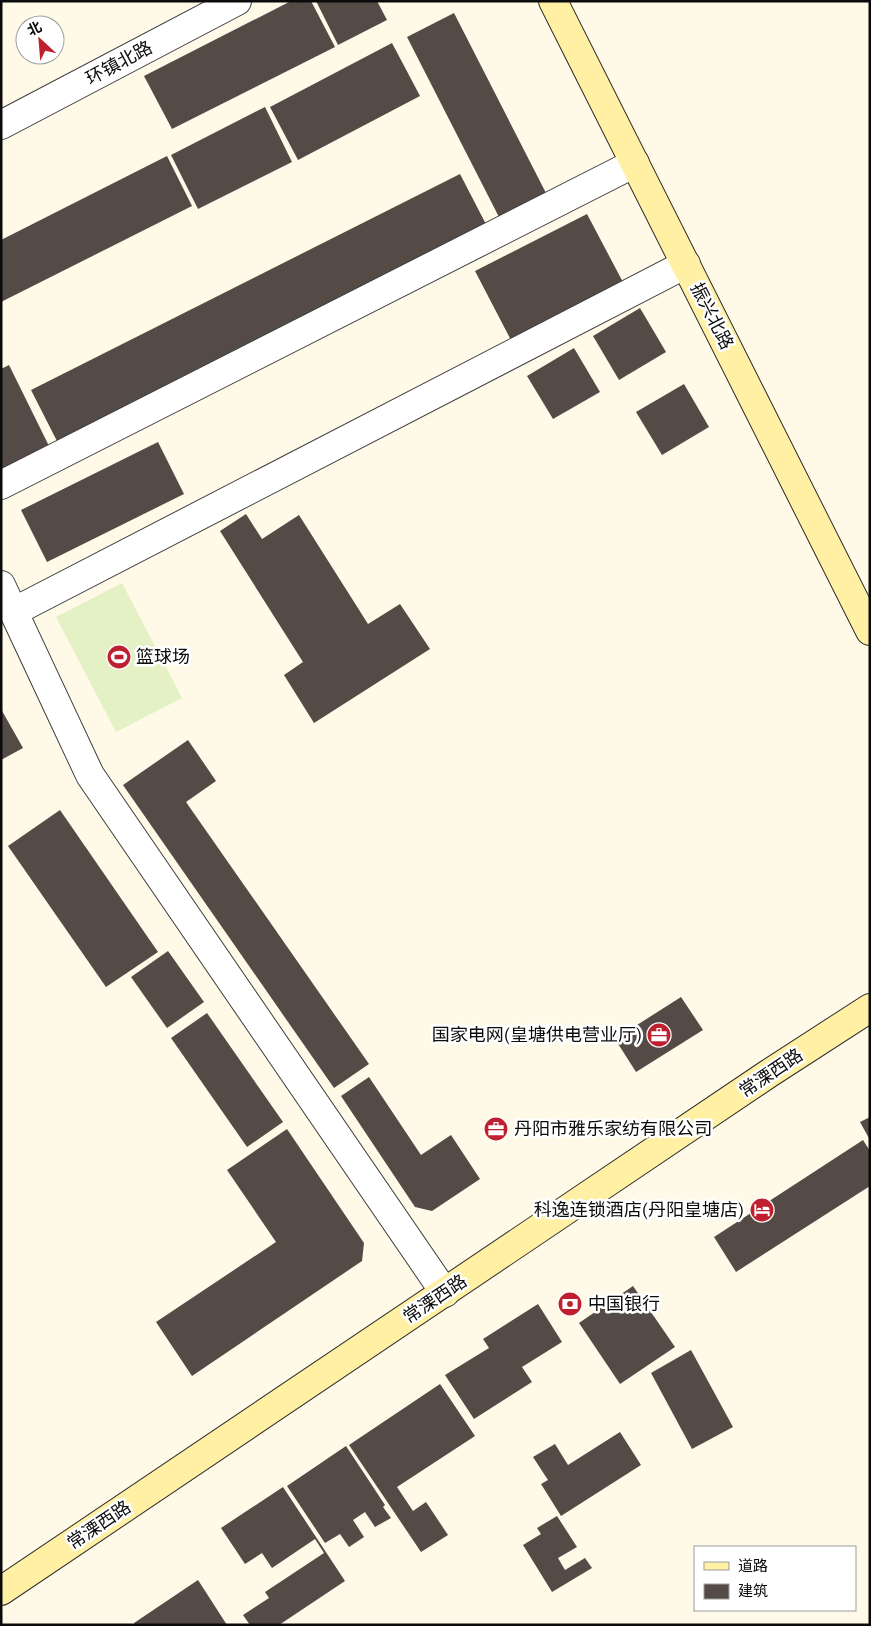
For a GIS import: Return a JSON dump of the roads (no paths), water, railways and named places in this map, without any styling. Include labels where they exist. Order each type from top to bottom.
[{"type":"main road","name":"振兴北路","points":[[553,1],[870,631]]},
{"type":"main road","name":"振兴北路","points":[[572,1],[870,596]]},
{"type":"main road","name":"常溧西路","points":[[1,1591],[768,1074],[870,1008]]},
{"type":"street","name":"环镇北路","points":[[1,125],[237,1]]},
{"type":"street","points":[[1,485],[635,164]]},
{"type":"street","points":[[14,611],[686,264]]},
{"type":"street","points":[[1,585],[90,775],[445,1293]]},
{"type":"place","name":"篮球场","points":[[119,657]]},
{"type":"place","name":"国家电网(皇塘供电营业厅)","points":[[659,1035]]},
{"type":"place","name":"丹阳市雅乐家纺有限公司","points":[[496,1129]]},
{"type":"place","name":"科逸连锁酒店(丹阳皇塘店)","points":[[762,1210]]},
{"type":"place","name":"中国银行","points":[[570,1304]]}]
